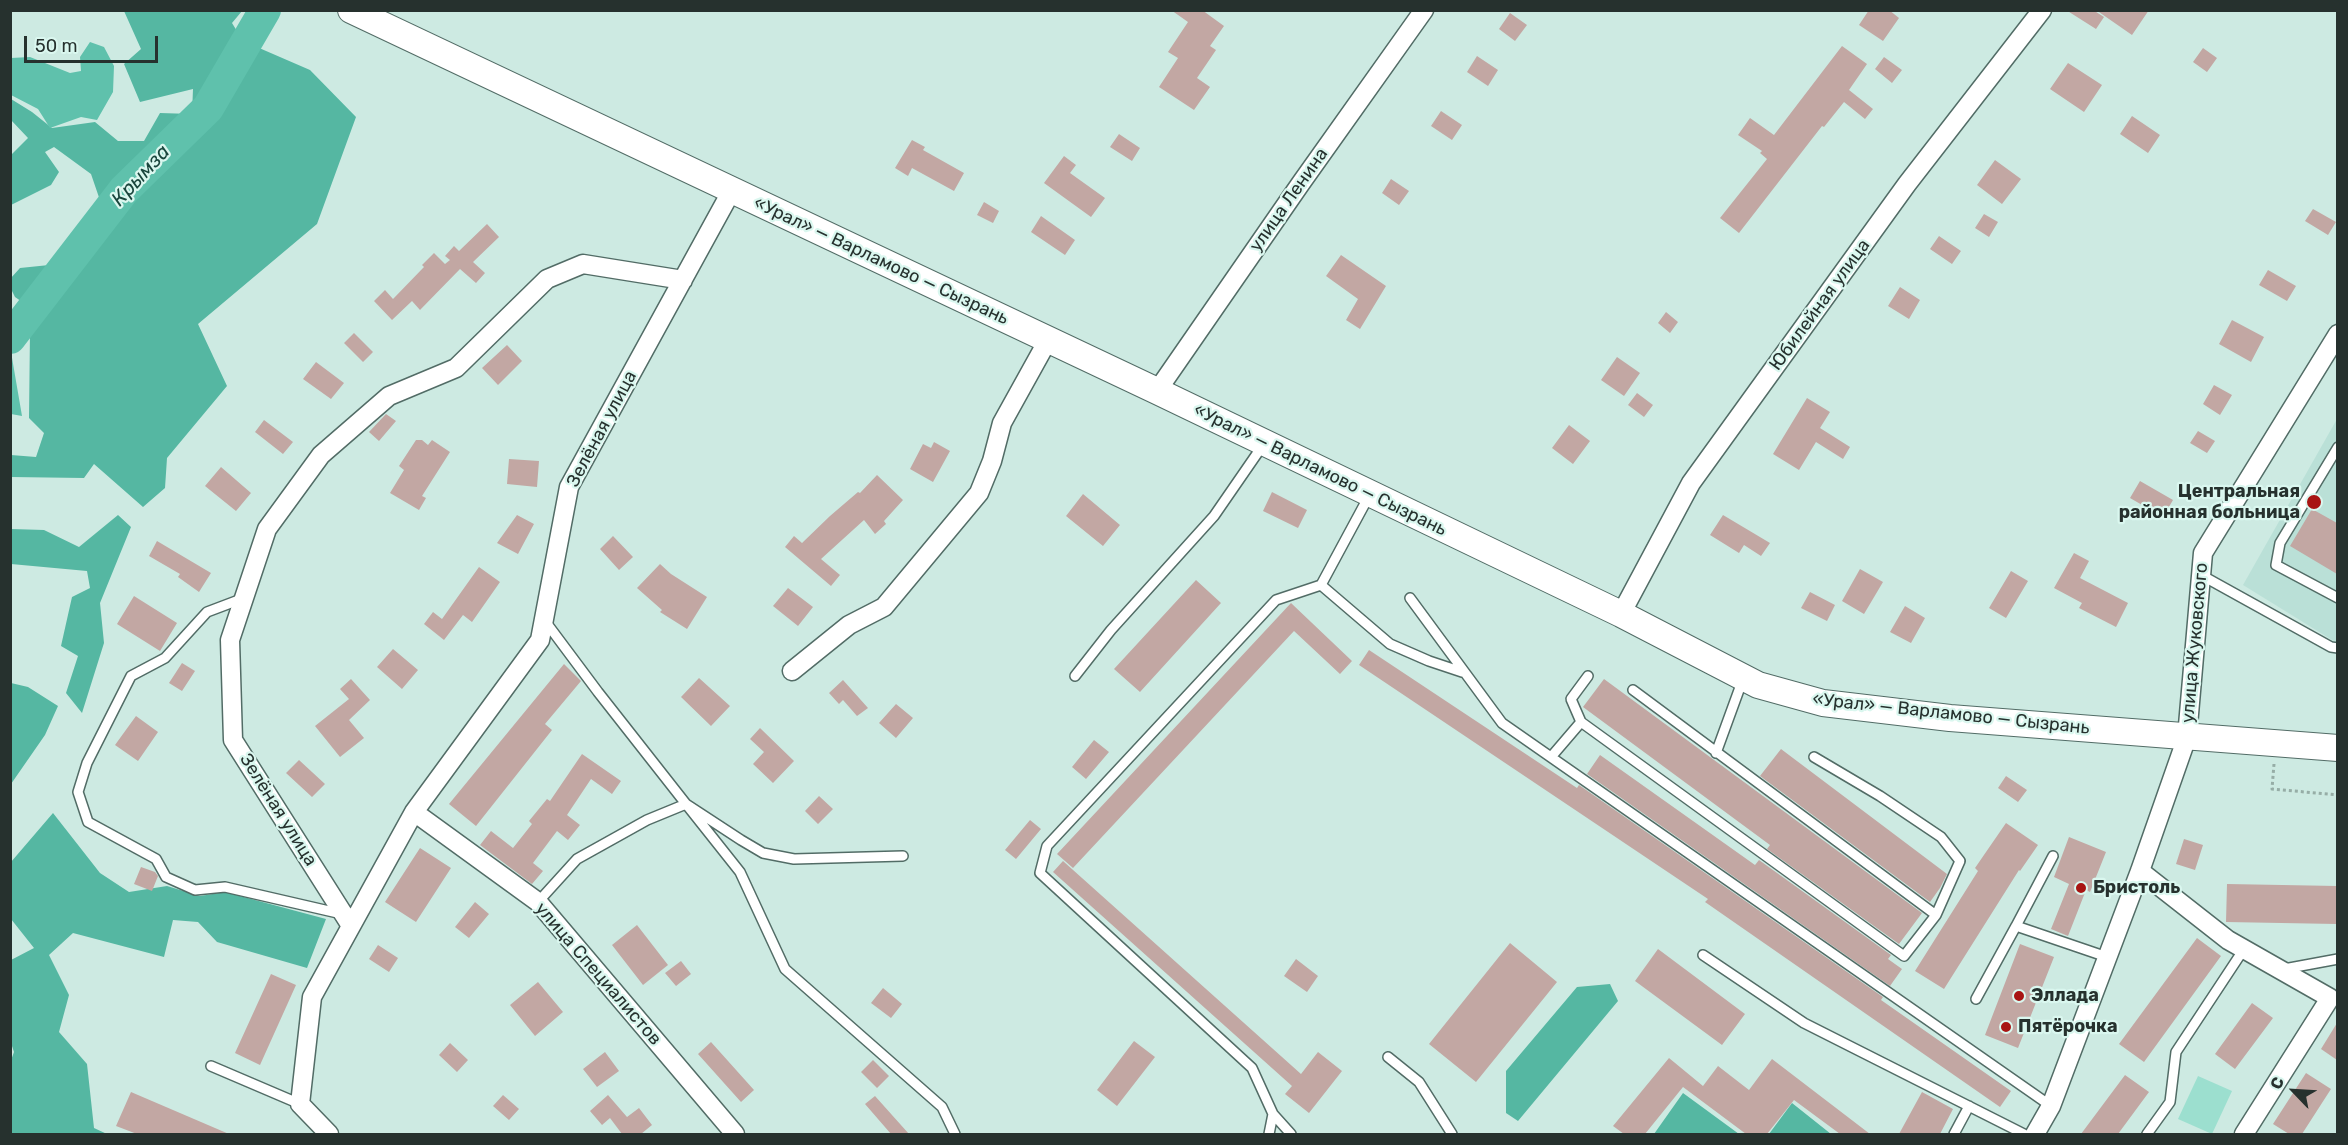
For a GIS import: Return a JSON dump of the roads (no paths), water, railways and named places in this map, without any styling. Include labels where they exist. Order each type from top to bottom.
[{"type":"main road","name":"«Урал» — Варламово — Сызрань","points":[[351,10],[1157,391],[1621,614],[1758,685],[1823,703],[1950,717],[2337,748]]},
{"type":"street","name":"улица Ленина","points":[[1157,391],[1424,10]]},
{"type":"street","name":"Юбилейная улица","points":[[1621,614],[1691,483],[1907,184],[2042,10]]},
{"type":"street","name":"Зелёная улица","points":[[300,1104],[312,997],[348,920],[414,812],[540,640],[569,487],[732,190]]},
{"type":"street","name":"Зелёная улица","points":[[348,920],[233,740],[230,640],[267,530],[321,455],[389,396],[456,368],[547,279],[582,264],[682,280]]},
{"type":"street","name":"улица Жуковского","points":[[2035,1134],[2051,1106],[2140,871],[2187,737],[2203,553],[2337,334]]},
{"type":"street","points":[[792,671],[849,625],[884,607],[979,493],[992,461],[1002,423],[1048,340]]},
{"type":"street","name":"улица Специалистов","points":[[414,812],[538,902],[735,1134]]},
{"type":"street","points":[[2140,871],[2228,940],[2330,998],[2244,1134]]},
{"type":"street","points":[[300,1104],[321,1131]]},
{"type":"lane","points":[[1075,676],[1111,630],[1214,516],[1265,443]]},
{"type":"lane","points":[[2336,454],[2280,543],[2276,565],[2337,598]]},
{"type":"lane","points":[[1291,1134],[1273,1114],[1252,1068],[1040,873],[1047,846],[1276,600],[1321,585],[1371,494]]},
{"type":"lane","points":[[2201,575],[2331,647],[2337,648]]},
{"type":"lane","points":[[1321,585],[1390,644],[1462,672]]},
{"type":"lane","points":[[244,598],[207,612],[165,658],[131,676],[87,763],[78,792],[88,822],[156,860],[166,877],[195,890],[225,887],[348,920]]},
{"type":"lane","points":[[1410,598],[1462,672],[1502,723],[2051,1106]]},
{"type":"lane","points":[[544,619],[598,692],[741,872],[785,969],[942,1107],[955,1134]]},
{"type":"lane","points":[[1588,676],[1571,699],[1581,722],[1904,956],[1936,915],[1960,861],[1941,837],[1880,796],[1814,757]]},
{"type":"lane","points":[[1716,753],[1743,678]]},
{"type":"lane","points":[[1633,690],[1936,915]]},
{"type":"lane","points":[[1551,757],[1581,722]]},
{"type":"lane","points":[[686,804],[763,853],[794,859],[903,856]]},
{"type":"lane","points":[[538,902],[577,859],[647,820],[686,804]]},
{"type":"lane","points":[[1976,999],[2053,856]]},
{"type":"lane","points":[[2016,926],[2107,957]]},
{"type":"lane","points":[[2147,1134],[2170,1102],[2176,1052],[2244,949]]},
{"type":"lane","points":[[1703,955],[1804,1023],[2024,1134]]},
{"type":"lane","points":[[2280,970],[2337,959]]},
{"type":"lane","points":[[1388,1057],[1419,1082],[1452,1134]]},
{"type":"lane","points":[[211,1066],[300,1104]]},
{"type":"lane","points":[[1954,1134],[1969,1106]]},
{"type":"lane","points":[[1269,1134],[1273,1114]]},
{"type":"waterway","name":"Крымза","points":[[10,338],[124,190],[208,108],[265,10]]},
{"type":"place","name":"Центральная районная больница","points":[[2314,502]]},
{"type":"place","name":"Бристоль","points":[[2081,888]]},
{"type":"place","name":"Эллада","points":[[2019,996]]},
{"type":"place","name":"Пятёрочка","points":[[2006,1027]]}]
